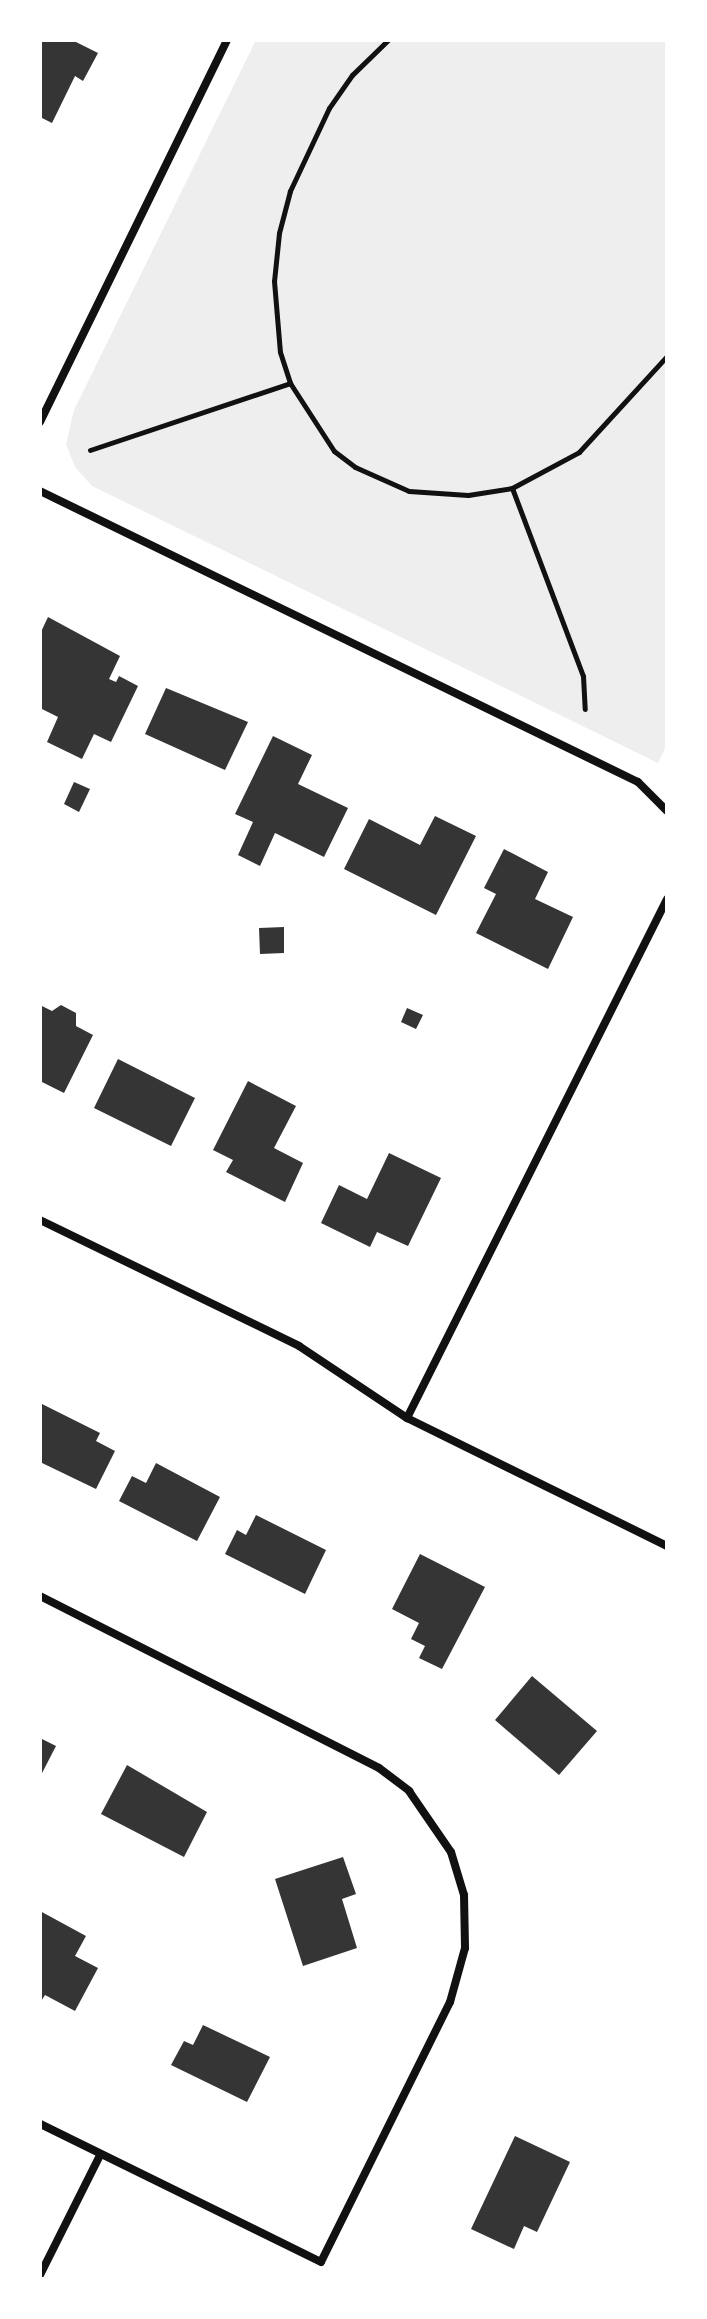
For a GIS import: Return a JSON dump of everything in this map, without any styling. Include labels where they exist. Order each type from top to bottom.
[{"type":"street","points":[[40,422],[227,40]]},
{"type":"street","points":[[40,491],[638,782],[667,811]]},
{"type":"street","points":[[407,1418],[667,899]]},
{"type":"street","points":[[40,1220],[299,1346],[407,1418],[667,1546]]},
{"type":"street","points":[[40,1596],[379,1768],[409,1791],[440,1832],[464,1895],[465,1948],[450,2002],[321,2262],[40,2124]]},
{"type":"street","points":[[40,2275],[100,2155]]},
{"type":"path","points":[[388,40],[352,75],[329,108],[290,191],[274,281],[280,352],[290,383],[334,451],[381,480],[440,496],[512,488],[579,452],[667,356]]},
{"type":"path","points":[[90,450],[290,383]]},
{"type":"path","points":[[512,488],[583,676],[585,709]]},
{"type":"shaded area","points":[[256,40],[667,40],[667,744],[658,763],[92,486],[75,467],[66,444],[74,410]]},
{"type":"building","points":[[40,40],[72,40],[98,53],[83,81],[75,76],[52,123],[40,117]]},
{"type":"building","points":[[48,617],[120,656],[109,679],[116,682],[119,676],[138,686],[111,742],[94,734],[82,759],[47,742],[58,717],[40,708],[40,634]]},
{"type":"building","points":[[166,688],[248,722],[225,770],[145,734]]},
{"type":"building","points":[[273,736],[312,755],[298,784],[348,808],[324,857],[275,833],[260,866],[238,855],[253,822],[235,814]]},
{"type":"building","points":[[74,782],[90,789],[79,812],[64,804]]},
{"type":"building","points":[[435,816],[476,836],[436,915],[344,869],[369,819],[420,845]]},
{"type":"building","points":[[504,849],[548,872],[535,899],[573,917],[548,969],[476,933],[496,894],[484,888]]},
{"type":"building","points":[[284,927],[284,953],[260,954],[259,928]]},
{"type":"building","points":[[40,1005],[52,1011],[61,1005],[76,1013],[76,1026],[93,1035],[64,1093],[40,1081]]},
{"type":"building","points":[[407,1008],[423,1015],[416,1029],[401,1022]]},
{"type":"building","points":[[118,1059],[195,1098],[171,1146],[94,1108]]},
{"type":"building","points":[[248,1081],[296,1106],[274,1148],[303,1163],[285,1202],[226,1172],[233,1160],[213,1150]]},
{"type":"building","points":[[389,1153],[441,1178],[408,1246],[377,1232],[370,1247],[321,1223],[339,1185],[367,1199]]},
{"type":"building","points":[[40,1403],[100,1433],[96,1441],[115,1451],[96,1489],[40,1462]]},
{"type":"building","points":[[156,1463],[220,1497],[197,1541],[119,1501],[132,1476],[146,1483]]},
{"type":"building","points":[[256,1515],[326,1550],[305,1594],[225,1554],[237,1530],[246,1535]]},
{"type":"building","points":[[420,1554],[485,1587],[442,1669],[419,1658],[425,1646],[411,1639],[419,1623],[392,1609]]},
{"type":"building","points":[[532,1676],[597,1731],[559,1775],[495,1720]]},
{"type":"building","points":[[40,1738],[56,1746],[40,1777]]},
{"type":"building","points":[[127,1765],[207,1812],[184,1857],[101,1814]]},
{"type":"building","points":[[343,1857],[356,1894],[342,1899],[357,1948],[303,1966],[275,1879]]},
{"type":"building","points":[[40,1911],[86,1936],[75,1956],[98,1968],[75,2011],[45,1995],[40,2003]]},
{"type":"building","points":[[203,2025],[270,2057],[247,2102],[171,2065],[184,2041],[193,2045]]},
{"type":"building","points":[[515,2136],[570,2162],[537,2232],[524,2226],[514,2249],[471,2229]]}]
